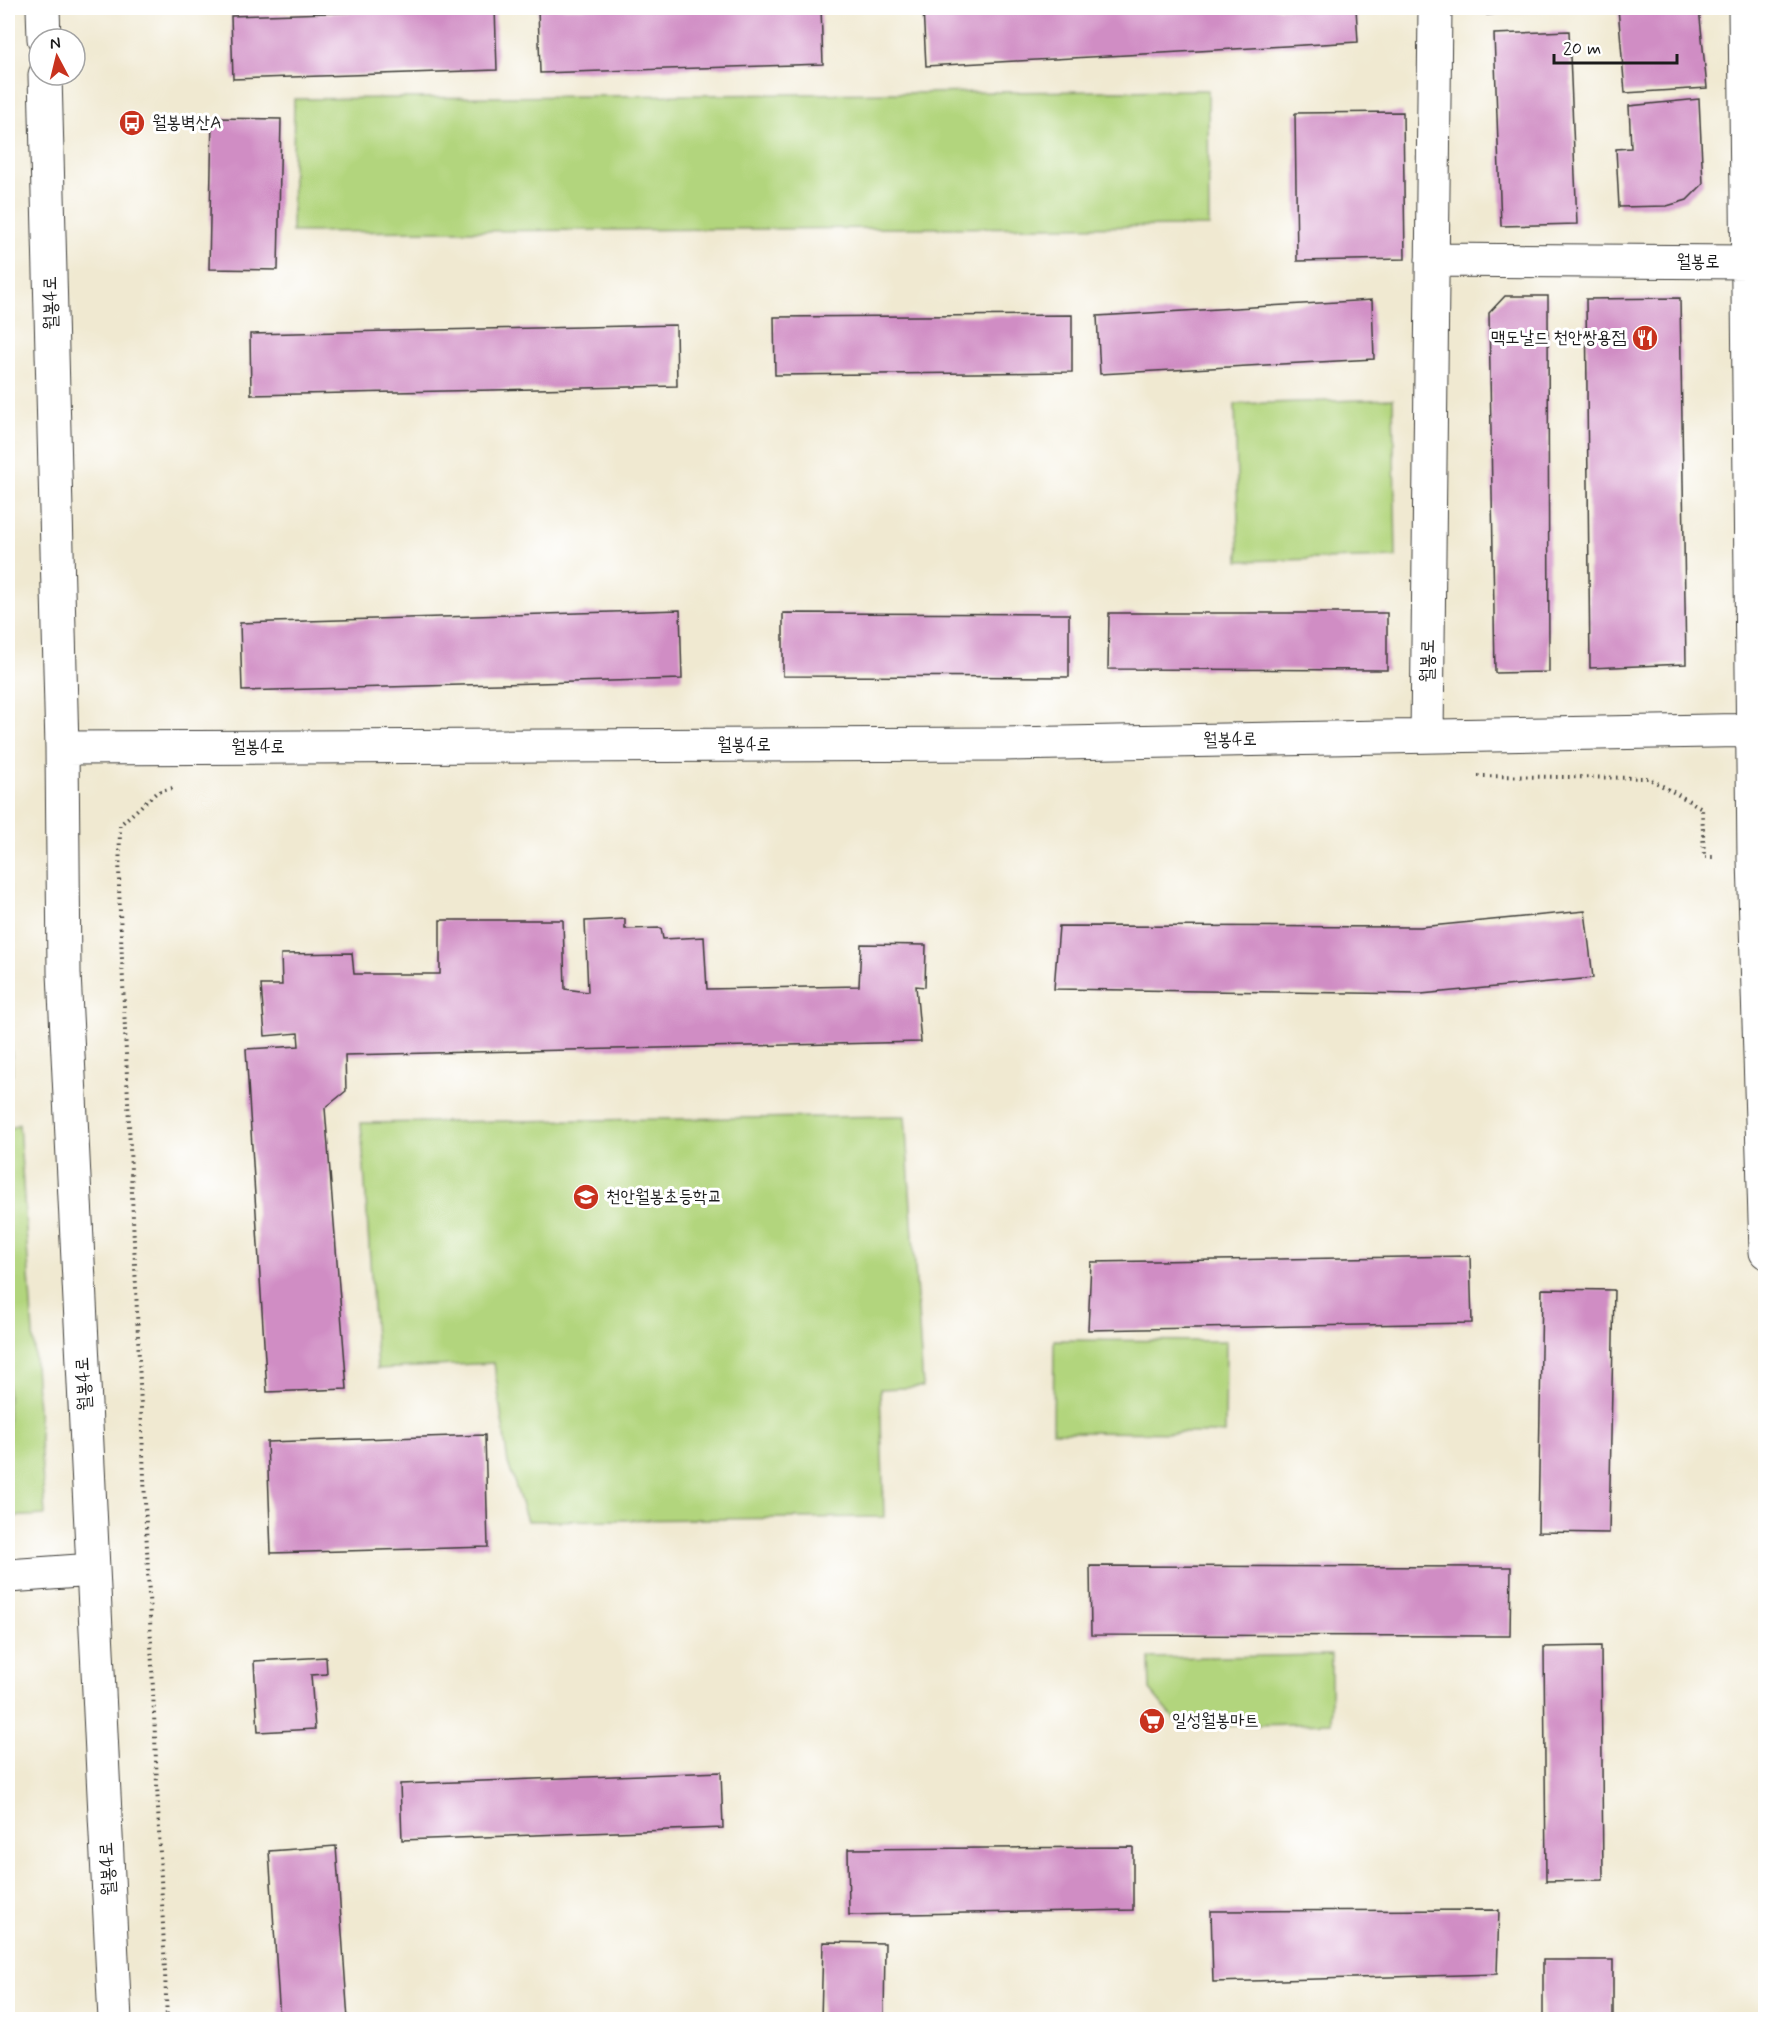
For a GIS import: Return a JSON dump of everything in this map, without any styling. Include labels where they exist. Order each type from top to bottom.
[{"type":"street","points":[[43,8],[44,27]]},
{"type":"street","name":"월봉로","points":[[1427,736],[1435,8]]},
{"type":"street","points":[[1744,8],[1760,730],[1754,859],[1766,1252]]},
{"type":"street","name":"월봉4로","points":[[45,87],[62,748],[64,973],[115,2019]]},
{"type":"street","name":"월봉로","points":[[1432,260],[1748,262]]},
{"type":"street","points":[[1427,736],[1760,730]]},
{"type":"street","name":"월봉4로","points":[[62,748],[1003,744],[1427,736]]},
{"type":"street","points":[[8,1576],[93,1570]]},
{"type":"path","points":[[1471,776],[1648,778],[1702,808],[1704,857],[1754,859]]},
{"type":"path","points":[[167,2019],[119,888],[120,825],[157,792],[178,787]]},
{"type":"green space","points":[[1208,90],[1209,226],[292,232],[294,99]]},
{"type":"green space","points":[[1393,399],[1396,557],[1239,561],[1235,404]]},
{"type":"green space","points":[[8,954],[12,1075],[8,1077]]},
{"type":"green space","points":[[905,1116],[923,1387],[880,1389],[884,1517],[527,1521],[508,1463],[494,1363],[377,1369],[361,1123]]},
{"type":"green space","points":[[19,1124],[45,1515],[8,1517],[8,1130]]},
{"type":"green space","points":[[1054,1340],[1226,1341],[1225,1433],[1053,1432]]},
{"type":"green space","points":[[1331,1655],[1331,1723],[1181,1727],[1150,1690],[1149,1658]]},
{"type":"building","points":[[495,8],[497,70],[233,79],[231,16]]},
{"type":"building","points":[[538,8],[821,8],[823,64],[540,73]]},
{"type":"building","points":[[923,8],[1356,8],[1358,42],[926,66]]},
{"type":"building","points":[[1487,8],[1552,8],[1553,9],[1487,15]]},
{"type":"building","points":[[1618,8],[1699,8],[1707,88],[1625,93]]},
{"type":"building","points":[[1569,31],[1577,224],[1501,226],[1494,34]]},
{"type":"building","points":[[1699,99],[1703,184],[1687,200],[1667,206],[1619,207],[1616,149],[1631,148],[1629,106]]},
{"type":"building","points":[[1403,112],[1405,259],[1297,261],[1295,113]]},
{"type":"building","points":[[212,118],[281,119],[278,270],[209,269]]},
{"type":"building","points":[[1505,296],[1548,296],[1549,672],[1495,673],[1489,313]]},
{"type":"building","points":[[1680,298],[1686,664],[1590,668],[1586,299]]},
{"type":"building","points":[[1372,300],[1374,359],[1100,374],[1097,316]]},
{"type":"building","points":[[1072,315],[1072,372],[775,375],[774,317]]},
{"type":"building","points":[[676,325],[677,386],[251,395],[250,334]]},
{"type":"building","points":[[680,610],[682,679],[242,691],[240,623]]},
{"type":"building","points":[[783,613],[1069,614],[1069,677],[783,676]]},
{"type":"building","points":[[1109,613],[1387,613],[1387,670],[1108,669]]},
{"type":"building","points":[[1585,911],[1593,978],[1421,994],[1054,989],[1059,926],[1420,927]]},
{"type":"building","points":[[625,919],[625,929],[661,928],[663,939],[704,937],[707,989],[859,986],[861,944],[926,945],[925,987],[916,986],[921,1042],[345,1055],[346,1091],[325,1108],[347,1389],[267,1392],[246,1049],[299,1046],[298,1033],[265,1036],[261,985],[282,985],[281,954],[352,953],[354,974],[440,974],[440,920],[563,920],[565,989],[588,992],[585,921]]},
{"type":"building","points":[[1470,1256],[1472,1323],[1088,1330],[1091,1262]]},
{"type":"building","points":[[1542,1289],[1614,1290],[1609,1533],[1538,1532]]},
{"type":"building","points":[[485,1435],[488,1547],[271,1553],[267,1442]]},
{"type":"building","points":[[1090,1566],[1511,1567],[1510,1636],[1091,1635]]},
{"type":"building","points":[[1601,1646],[1603,1880],[1546,1881],[1544,1647]]},
{"type":"building","points":[[326,1657],[327,1674],[311,1675],[315,1729],[258,1732],[254,1661]]},
{"type":"building","points":[[721,1772],[723,1828],[402,1840],[400,1784]]},
{"type":"building","points":[[336,1846],[348,2020],[280,2020],[269,1851]]},
{"type":"building","points":[[1133,1847],[1133,1910],[849,1915],[848,1849]]},
{"type":"building","points":[[1499,1910],[1497,1974],[1213,1982],[1211,1911]]},
{"type":"building","points":[[823,1942],[885,1943],[884,2020],[821,2020]]},
{"type":"building","points":[[1543,1960],[1613,1960],[1613,2020],[1543,2020]]},
{"type":"place","name":"월봉벽산A","points":[[132,123]]},
{"type":"place","name":"맥도날드 천안쌍용점","points":[[1645,338]]},
{"type":"place","name":"천안월봉초등학교","points":[[586,1197]]},
{"type":"place","name":"일성월봉마트","points":[[1152,1721]]}]
